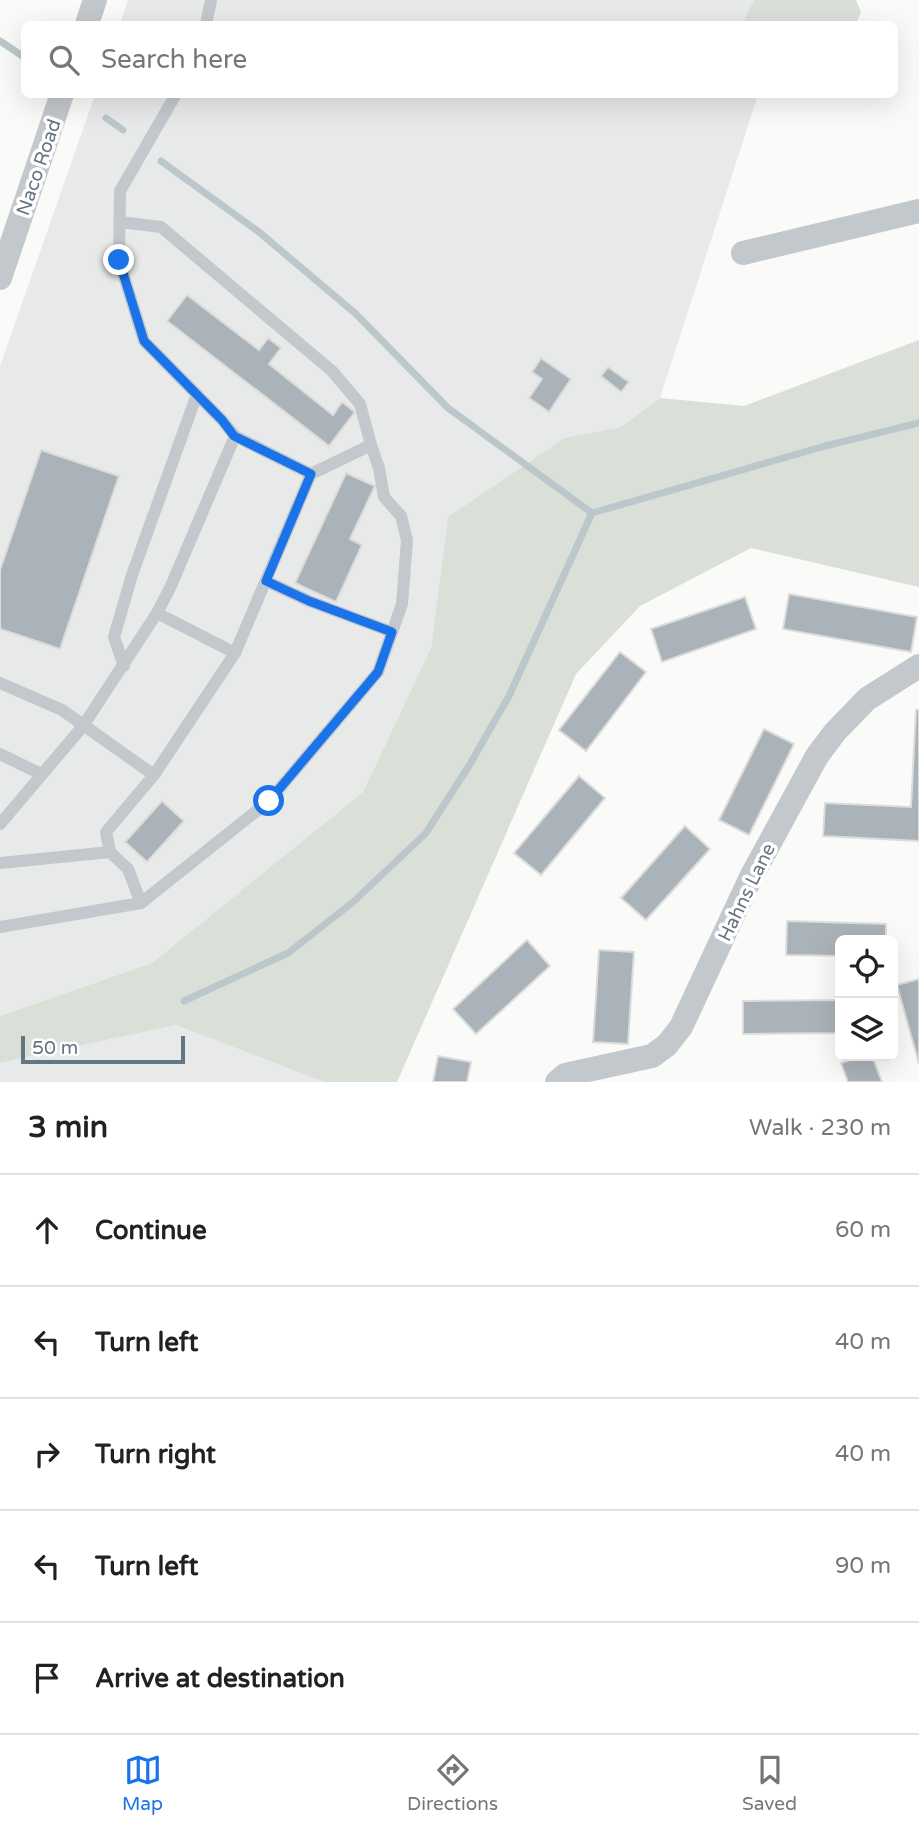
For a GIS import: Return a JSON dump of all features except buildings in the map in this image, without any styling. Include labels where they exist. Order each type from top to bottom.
[{"type":"street","points":[[88,21],[95,0]]},
{"type":"street","name":"Naco Road","points":[[0,278],[61,98]]},
{"type":"street","points":[[743,253],[919,211]]},
{"type":"street","name":"Hahns Lane","points":[[557,1082],[565,1075],[652,1056],[667,1045],[681,1027],[751,877],[817,756],[835,732],[867,699],[919,666]]},
{"type":"lane","points":[[207,21],[211,0]]},
{"type":"lane","points":[[174,98],[120,191],[119,260],[144,341],[234,436],[311,474]]},
{"type":"lane","points":[[0,927],[141,903],[269,801],[378,672],[402,604],[407,540],[401,516],[384,497],[379,468],[360,404],[332,370],[161,227],[120,222]]},
{"type":"lane","points":[[124,666],[114,636],[132,575],[197,394]]},
{"type":"lane","points":[[1,820],[83,726],[157,613],[234,436]]},
{"type":"lane","points":[[141,903],[128,869],[110,852],[106,832],[154,775],[235,653],[311,474],[371,445]]},
{"type":"lane","points":[[266,581],[309,601],[392,632]]},
{"type":"lane","points":[[157,613],[235,653]]},
{"type":"lane","points":[[0,683],[62,710],[154,775]]},
{"type":"lane","points":[[0,754],[41,774]]},
{"type":"lane","points":[[0,863],[110,852]]},
{"type":"shaded area","points":[[128,0],[754,0],[744,21],[121,21]]},
{"type":"shaded area","points":[[754,0],[856,0],[861,12],[857,21],[744,21]]},
{"type":"shaded area","points":[[94,98],[757,98],[660,398],[621,427],[564,438],[448,517],[431,648],[363,792],[152,963],[0,1016],[0,366]]},
{"type":"shaded area","points":[[919,340],[919,587],[751,548],[640,606],[576,674],[397,1082],[324,1082],[176,1025],[0,1063],[0,1016],[152,963],[363,792],[431,648],[448,517],[564,438],[621,427],[660,398],[744,406]]},
{"type":"shaded area","points":[[176,1025],[324,1082],[0,1082],[0,1063]]},
{"type":"waterway","points":[[0,41],[21,55]]},
{"type":"waterway","points":[[106,118],[123,130]]},
{"type":"waterway","points":[[161,161],[259,232],[356,314],[448,408],[592,513]]},
{"type":"waterway","points":[[184,1001],[288,953],[352,903],[426,833],[509,696],[592,513],[825,446],[919,423]]},
{"type":"route","points":[[119,260],[144,341],[222,420],[234,436],[311,474],[266,581],[309,601],[392,632],[378,672],[269,801]]}]
